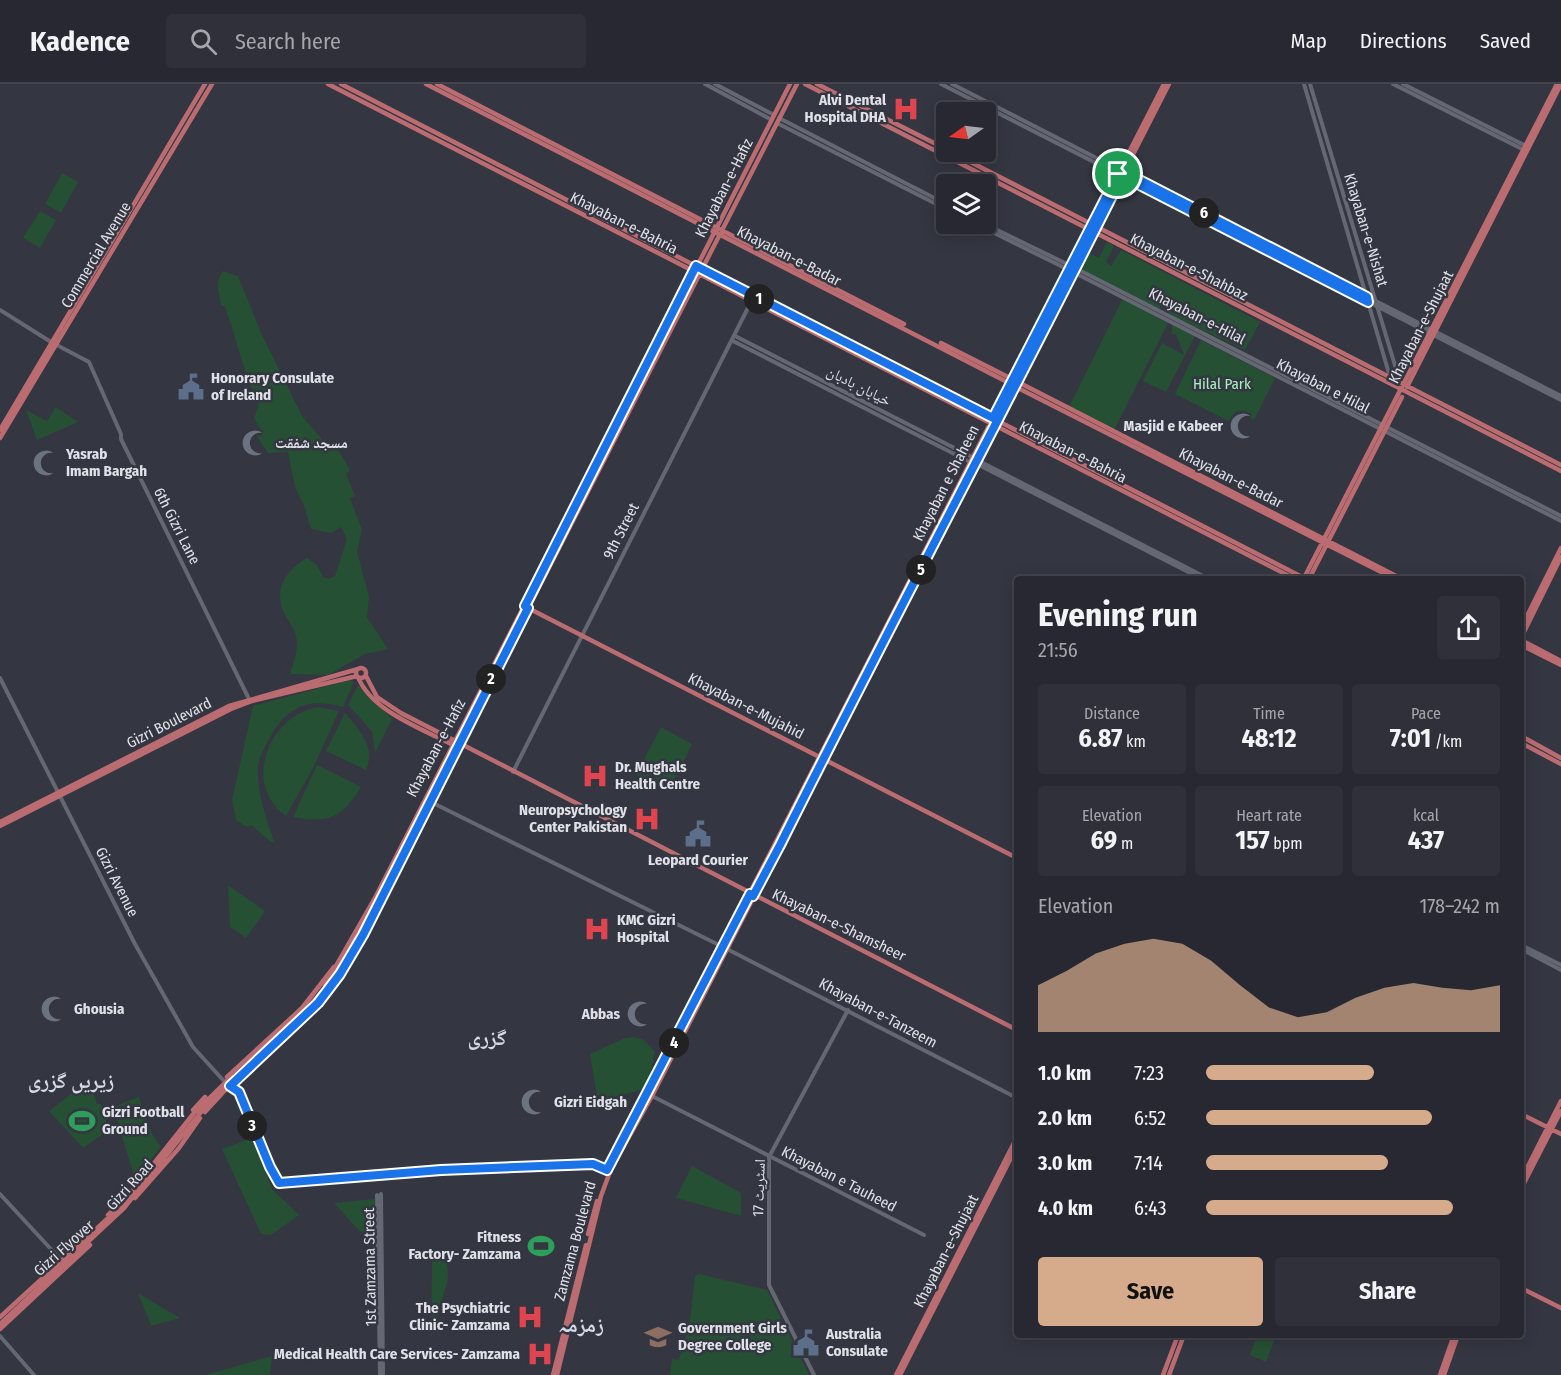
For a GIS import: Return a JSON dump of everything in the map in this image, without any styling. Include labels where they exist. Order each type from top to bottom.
[{"type":"main road","name":"Commercial Avenue","points":[[0,438],[205,84]]},
{"type":"main road","name":"Commercial Avenue","points":[[0,430],[212,84]]},
{"type":"main road","name":"Khayaban-e-Bahria","points":[[328,84],[547,197],[694,269],[703,270],[753,299],[993,425],[1289,576]]},
{"type":"main road","name":"Khayaban-e-Bahria","points":[[341,84],[550,191],[694,269],[700,275],[996,419],[1300,576]]},
{"type":"main road","name":"Khayaban-e-Badar","points":[[426,84],[1396,576]]},
{"type":"main road","name":"Khayaban-e-Badar","points":[[437,84],[718,231]]},
{"type":"main road","name":"Khayaban-e-Hafiz","points":[[527,607],[694,269],[718,231],[776,119],[790,86],[797,84]]},
{"type":"main road","points":[[818,84],[936,144]]},
{"type":"main road","name":"Khayaban e Shaheen","points":[[1121,173],[1164,84]]},
{"type":"main road","name":"Khayaban e Shaheen","points":[[751,895],[1094,225],[1169,84]]},
{"type":"main road","name":"Khayaban-e-Shujaat","points":[[1308,576],[1559,84]]},
{"type":"main road","points":[[790,86],[808,85]]},
{"type":"main road","name":"Khayaban-e-Shahbaz","points":[[808,85],[1091,231],[1561,465]]},
{"type":"main road","name":"Khayaban-e-Shahbaz","points":[[971,162],[1390,377],[1404,387],[1561,471]]},
{"type":"main road","points":[[547,197],[550,191]]},
{"type":"main road","name":"Khayaban-e-Hafiz","points":[[527,607],[703,270],[718,231]]},
{"type":"main road","name":"Khayaban-e-Badar","points":[[1326,542],[1389,576]]},
{"type":"main road","points":[[1524,622],[1561,548]]},
{"type":"main road","points":[[1524,635],[1561,557]]},
{"type":"main road","points":[[402,848],[429,801],[455,744],[527,607]]},
{"type":"main road","name":"Khayaban-e-Mujahid","points":[[527,607],[1014,856]]},
{"type":"main road","points":[[1524,643],[1561,663]]},
{"type":"main road","points":[[358,669],[365,670],[377,697],[388,706],[455,744],[388,710],[357,676],[358,669]]},
{"type":"main road","name":"Gizri Boulevard","points":[[0,824],[229,706],[358,669]]},
{"type":"main road","name":"Gizri Boulevard","points":[[59,794],[252,701],[357,676],[366,676]]},
{"type":"main road","points":[[1524,738],[1561,758]]},
{"type":"main road","name":"Khayaban-e-Hafiz","points":[[402,848],[410,824],[455,744]]},
{"type":"main road","name":"Khayaban-e-Shamsheer","points":[[455,744],[1014,1028]]},
{"type":"main road","points":[[1524,745],[1561,764]]},
{"type":"main road","name":"Gizri Road","points":[[0,1329],[112,1224],[179,1148],[202,1114],[318,1003],[340,974],[401,861],[424,810]]},
{"type":"main road","name":"Gizri Road","points":[[0,1316],[61,1260],[134,1187],[197,1104],[302,1008],[333,969],[410,824]]},
{"type":"main road","name":"Gizri Flyover","points":[[0,1316],[117,1210],[194,1113],[308,1006],[337,967],[402,848]]},
{"type":"main road","name":"Gizri Flyover","points":[[0,1324],[105,1228],[154,1172],[213,1097],[312,1005],[351,950],[402,848]]},
{"type":"main road","name":"Zamzama Boulevard","points":[[555,1375],[608,1177],[751,895]]},
{"type":"main road","name":"Zamzama Boulevard","points":[[555,1375],[593,1215],[607,1170],[650,1095]]},
{"type":"main road","points":[[1524,1183],[1561,1101]]},
{"type":"main road","points":[[1524,1175],[1561,1111]]},
{"type":"main road","points":[[1524,1116],[1561,1134]]},
{"type":"main road","name":"Khayaban-e-Shujaat","points":[[898,1375],[1014,1143]]},
{"type":"main road","name":"Khayaban-e-Shujaat","points":[[898,1375],[1014,1152]]},
{"type":"main road","points":[[1524,1290],[1561,1308]]},
{"type":"main road","points":[[1163,1375],[1177,1338]]},
{"type":"main road","points":[[1169,1375],[1183,1338]]},
{"type":"main road","points":[[1442,1375],[1455,1338]]},
{"type":"street","points":[[705,84],[936,199]]},
{"type":"street","points":[[715,84],[936,204]]},
{"type":"street","points":[[941,84],[1121,173],[1561,398]]},
{"type":"street","points":[[952,84],[1121,173]]},
{"type":"street","name":"Khayaban-e-Nishat","points":[[1304,84],[1390,377]]},
{"type":"street","name":"Khayaban-e-Nishat","points":[[1310,84],[1376,303],[1404,387]]},
{"type":"street","points":[[1394,84],[1526,148]]},
{"type":"street","points":[[1403,84],[1526,148]]},
{"type":"street","name":"Khayaban-e-Hilal","points":[[996,230],[1308,387]]},
{"type":"street","points":[[996,233],[1072,269]]},
{"type":"street","name":"Khayaban e Hilal","points":[[1072,269],[1561,521]]},
{"type":"street","name":"9th Street","points":[[513,772],[753,299]]},
{"type":"street","points":[[0,310],[53,343]]},
{"type":"street","name":"خیابان بادبان","points":[[734,338],[1196,576]]},
{"type":"street","name":"6th Gizri Lane","points":[[53,343],[89,362],[122,434],[121,439],[249,699]]},
{"type":"street","name":"Khayaban e Hilal","points":[[1308,387],[1347,406],[1384,429]]},
{"type":"street","points":[[1384,429],[1422,445],[1561,516]]},
{"type":"street","name":"خیابان بادبان","points":[[974,461],[1203,576]]},
{"type":"street","name":"Gizri Avenue","points":[[0,678],[135,944],[193,1047],[223,1080],[239,1092],[270,1167],[279,1183],[441,1170],[593,1164],[607,1170]]},
{"type":"street","name":"Khayaban-e-Tanzeem","points":[[429,801],[725,948],[1014,1096]]},
{"type":"street","points":[[1524,949],[1561,968]]},
{"type":"street","name":"اسٹریٹ 17","points":[[814,1375],[769,1285],[769,1157],[848,1011]]},
{"type":"street","name":"Khayaban e Tauheed","points":[[650,1095],[924,1235]]},
{"type":"street","points":[[0,1194],[61,1260]]},
{"type":"street","name":"1st Zamzama Street","points":[[379,1194],[382,1375]]},
{"type":"street","points":[[0,1336],[34,1375]]},
{"type":"green space","points":[[62,173],[78,182],[61,213],[45,204]]},
{"type":"green space","points":[[40,211],[56,220],[40,248],[23,238]]},
{"type":"green space","points":[[1107,242],[1114,246],[1106,262],[1111,266],[1121,250],[1260,322],[1245,350],[1168,314],[1172,307],[1161,301],[1160,308],[1156,309],[1076,267],[1085,251],[1099,258]]},
{"type":"green space","points":[[223,271],[238,276],[261,333],[302,416],[326,444],[339,451],[350,470],[346,474],[355,496],[350,498],[362,530],[357,551],[369,597],[367,617],[388,649],[365,654],[328,675],[290,674],[297,643],[294,630],[282,608],[280,592],[289,573],[307,558],[317,565],[323,577],[329,579],[335,576],[347,539],[341,527],[331,533],[311,529],[304,505],[295,487],[288,452],[268,453],[256,435],[260,429],[254,418],[259,404],[244,369],[225,307],[221,305],[218,284]]},
{"type":"green space","points":[[1123,298],[1168,323],[1114,430],[1069,407]]},
{"type":"green space","points":[[1172,323],[1195,336],[1166,392],[1143,381],[1162,343],[1184,355],[1176,334],[1172,334]]},
{"type":"green space","name":"Hilal Park","points":[[1201,340],[1275,378],[1254,420],[1236,411],[1231,422],[1175,394]]},
{"type":"green space","points":[[56,407],[78,422],[37,440],[26,410],[47,421]]},
{"type":"green space","points":[[349,680],[354,682],[343,707],[318,703],[307,704],[289,713],[275,730],[262,752],[258,768],[259,789],[274,842],[251,825],[247,827],[236,820],[232,800],[253,706]]},
{"type":"green space","points":[[358,685],[392,719],[375,753],[372,731],[348,705]]},
{"type":"green space","points":[[318,707],[339,711],[313,768],[286,816],[272,803],[265,787],[263,770],[267,753],[274,737],[286,723],[301,713]]},
{"type":"green space","points":[[345,713],[368,746],[369,761],[366,770],[326,751]]},
{"type":"green space","points":[[661,727],[692,744],[668,792],[636,775]]},
{"type":"green space","points":[[317,765],[361,787],[348,805],[333,816],[316,819],[293,817]]},
{"type":"green space","points":[[228,885],[265,911],[246,938],[230,927]]},
{"type":"green space","points":[[634,1037],[644,1040],[655,1052],[647,1088],[598,1102],[590,1054],[625,1038]]},
{"type":"green space","name":"Gizri Football Ground","points":[[90,1083],[97,1104],[101,1104],[109,1130],[83,1148],[49,1111]]},
{"type":"green space","points":[[139,1097],[152,1134],[161,1147],[135,1179],[113,1107]]},
{"type":"green space","points":[[252,1138],[272,1189],[299,1215],[271,1235],[261,1234],[222,1149]]},
{"type":"green space","points":[[692,1166],[741,1193],[741,1216],[676,1198]]},
{"type":"green space","points":[[375,1199],[376,1246],[375,1248],[334,1203]]},
{"type":"green space","points":[[447,1257],[448,1279],[431,1338],[432,1258]]},
{"type":"green space","points":[[699,1274],[767,1290],[809,1375],[670,1375],[672,1359],[679,1360],[690,1320],[695,1276]]},
{"type":"green space","points":[[138,1293],[180,1318],[151,1326]]},
{"type":"green space","points":[[1256,1338],[1274,1341],[1266,1362],[1250,1355]]},
{"type":"green space","points":[[272,1356],[270,1375],[206,1375]]},
{"type":"place","name":"Alvi Dental Hospital DHA","points":[[906,109]]},
{"type":"place","name":"Honorary Consulate of Ireland","points":[[191,387]]},
{"type":"place","name":"Masjid e Kabeer","points":[[1243,426]]},
{"type":"place","name":"مسجد شفقت","points":[[255,443]]},
{"type":"place","name":"Yasrab Imam Bargah","points":[[46,463]]},
{"type":"place","name":"Dr. Mughals Health Centre","points":[[595,776]]},
{"type":"place","name":"Neuropsychology Center Pakistan","points":[[647,819]]},
{"type":"place","name":"Leopard Courier","points":[[698,834]]},
{"type":"place","name":"KMC Gizri Hospital","points":[[597,929]]},
{"type":"place","name":"Ghousia","points":[[54,1009]]},
{"type":"place","name":"Abbas","points":[[640,1014]]},
{"type":"place","name":"Gizri Eidgah","points":[[534,1102]]},
{"type":"place","name":"Gizri Football Ground","points":[[82,1121]]},
{"type":"place","name":"Fitness Factory- Zamzama","points":[[541,1246]]},
{"type":"place","name":"The Psychiatric Clinic- Zamzama","points":[[530,1317]]},
{"type":"place","name":"Government Girls Degree College","points":[[658,1337]]},
{"type":"place","name":"Australia Consulate","points":[[806,1343]]},
{"type":"place","name":"Medical Health Care Services- Zamzama","points":[[540,1354]]},
{"type":"district","name":"گزری","points":[[487,1038]]},
{"type":"district","name":"زیریں گزری","points":[[71,1081]]},
{"type":"district","name":"زمزمہ","points":[[581,1325]]},
{"type":"route","points":[[1118,174],[993,418],[696,266],[525,606],[528,608],[424,810],[416,833],[363,935],[340,974],[318,1003],[230,1086],[239,1092],[274,1177],[279,1183],[441,1170],[593,1164],[607,1170],[750,894],[753,896],[780,845],[1018,382],[1075,268],[1097,226],[1122,176],[1124,172],[1367,297],[1368,302],[1292,262],[1122,176],[1118,174]]}]
